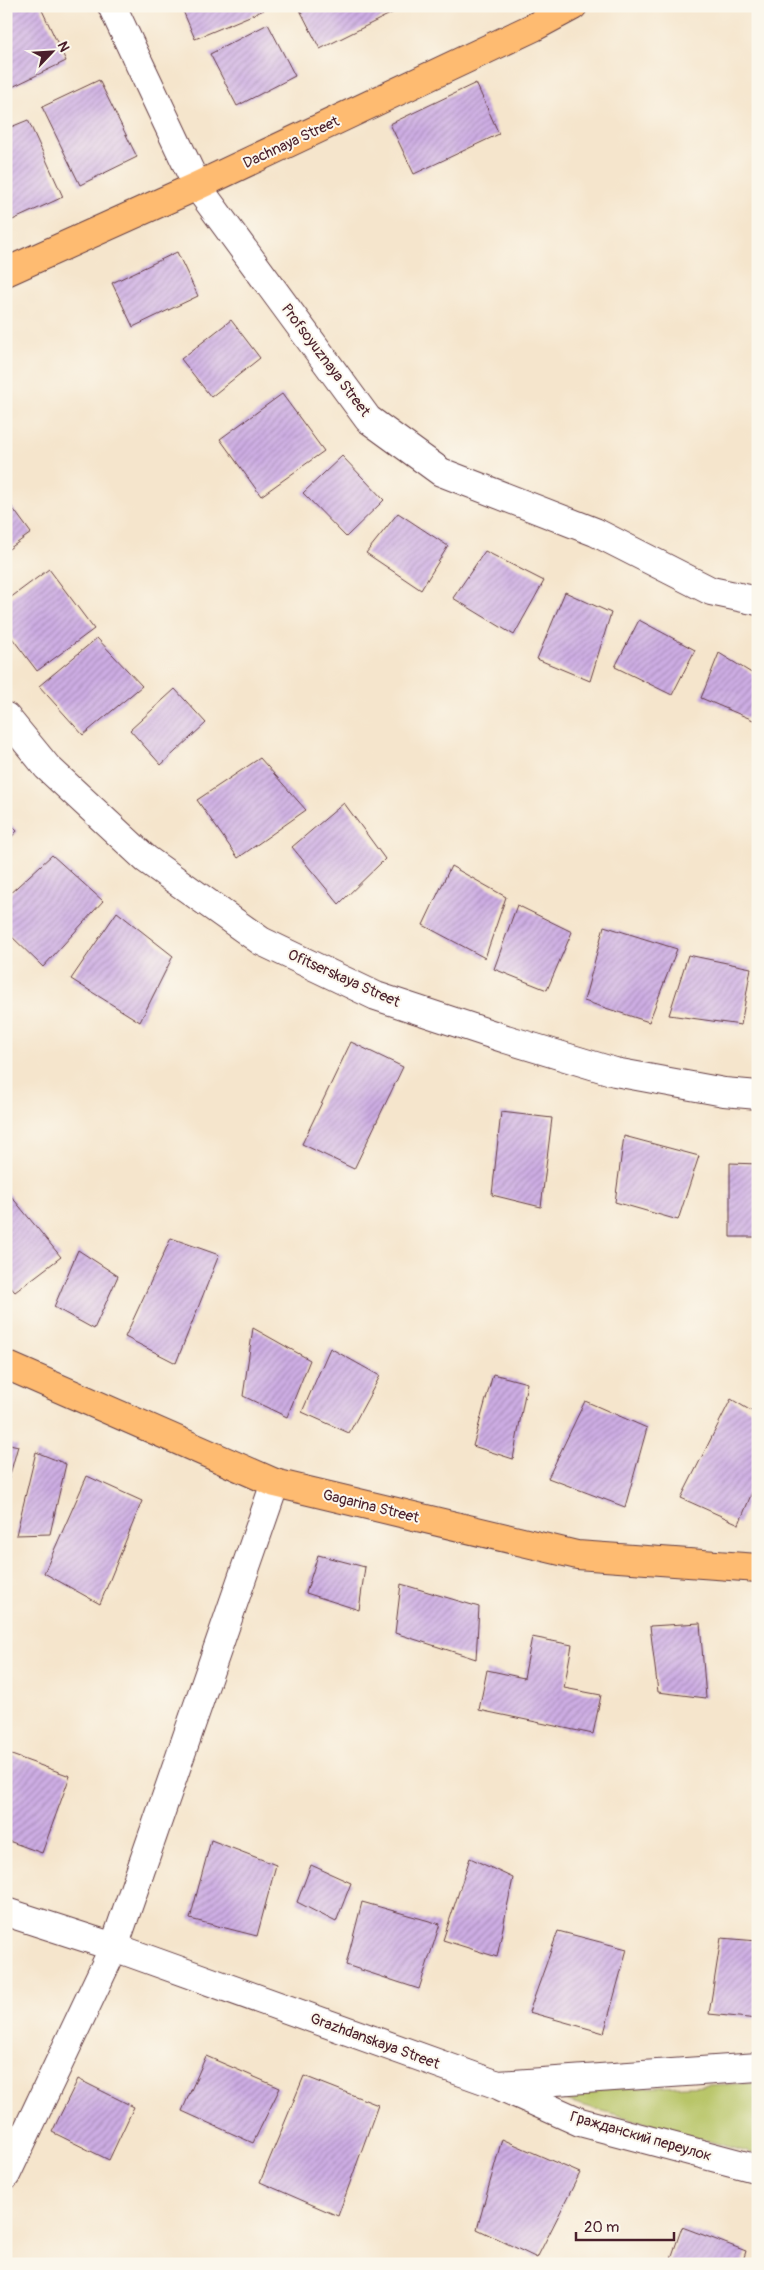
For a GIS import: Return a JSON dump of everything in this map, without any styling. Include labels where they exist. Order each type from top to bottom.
[{"type":"main road","name":"Dachnaya Street","points":[[6,272],[197,186],[534,27],[573,6]]},
{"type":"main road","name":"Gagarina Street","points":[[6,1365],[275,1483],[577,1555],[758,1568]]},
{"type":"street","name":"Profsoyuznaya Street","points":[[112,6],[197,186],[368,419],[441,472],[596,532],[711,591],[758,601]]},
{"type":"street","name":"Ofitserskaya Street","points":[[6,717],[47,767],[146,858],[261,941],[376,996],[506,1039],[616,1072],[724,1092],[758,1095]]},
{"type":"street","points":[[6,2175],[114,1947],[275,1483]]},
{"type":"street","name":"Grazhdanskaya Street","points":[[6,1912],[114,1947],[498,2085],[758,2067]]},
{"type":"street","name":"Гражданский переулок","points":[[498,2085],[580,2122],[758,2169]]},
{"type":"green space","points":[[758,2083],[758,2155],[536,2092]]},
{"type":"building","points":[[6,6],[40,6],[66,61],[6,90]]},
{"type":"building","points":[[181,6],[262,6],[264,10],[195,39]]},
{"type":"building","points":[[298,6],[394,6],[396,11],[320,49]]},
{"type":"building","points":[[268,24],[295,76],[237,106],[210,54]]},
{"type":"building","points":[[99,80],[137,157],[80,185],[42,107]]},
{"type":"building","points":[[476,83],[499,134],[414,174],[390,124]]},
{"type":"building","points":[[28,120],[63,197],[6,223],[6,129]]},
{"type":"building","points":[[177,252],[198,296],[133,327],[112,283]]},
{"type":"building","points":[[231,320],[260,358],[211,397],[181,359]]},
{"type":"building","points":[[282,394],[324,451],[261,496],[220,439]]},
{"type":"building","points":[[342,456],[384,500],[346,537],[303,493]]},
{"type":"building","points":[[6,499],[31,533],[6,551]]},
{"type":"building","points":[[398,513],[448,546],[421,590],[366,553]]},
{"type":"building","points":[[485,551],[544,581],[514,635],[453,598]]},
{"type":"building","points":[[49,569],[94,629],[37,671],[6,630],[6,601]]},
{"type":"building","points":[[565,592],[611,613],[590,681],[537,659]]},
{"type":"building","points":[[639,620],[695,650],[672,695],[615,667]]},
{"type":"building","points":[[97,638],[142,686],[83,735],[39,686]]},
{"type":"building","points":[[719,653],[758,677],[758,722],[701,698]]},
{"type":"building","points":[[175,689],[206,723],[161,765],[130,730]]},
{"type":"building","points":[[260,758],[306,810],[238,858],[197,800]]},
{"type":"building","points":[[344,803],[385,859],[339,904],[292,847]]},
{"type":"building","points":[[6,819],[17,831],[6,843]]},
{"type":"building","points":[[52,855],[103,901],[43,967],[6,931],[6,897]]},
{"type":"building","points":[[451,866],[506,897],[485,958],[423,925]]},
{"type":"building","points":[[517,905],[572,932],[547,990],[494,969]]},
{"type":"building","points":[[117,912],[173,956],[140,1022],[71,979]]},
{"type":"building","points":[[604,926],[677,949],[649,1022],[584,1001]]},
{"type":"building","points":[[688,955],[751,968],[741,1025],[669,1015]]},
{"type":"building","points":[[351,1042],[403,1067],[354,1169],[302,1144]]},
{"type":"building","points":[[501,1112],[552,1118],[541,1207],[492,1195]]},
{"type":"building","points":[[624,1136],[699,1156],[678,1220],[615,1202]]},
{"type":"building","points":[[730,1163],[758,1164],[758,1237],[730,1237]]},
{"type":"building","points":[[6,1190],[61,1257],[15,1292],[6,1282]]},
{"type":"building","points":[[171,1238],[219,1255],[176,1363],[125,1337]]},
{"type":"building","points":[[78,1250],[118,1276],[94,1329],[54,1307]]},
{"type":"building","points":[[253,1328],[310,1360],[287,1417],[243,1396]]},
{"type":"building","points":[[330,1348],[380,1376],[349,1433],[302,1412]]},
{"type":"building","points":[[493,1374],[527,1383],[513,1459],[473,1446]]},
{"type":"building","points":[[731,1399],[758,1415],[758,1478],[739,1524],[681,1498]]},
{"type":"building","points":[[585,1401],[647,1428],[625,1507],[548,1478]]},
{"type":"building","points":[[6,1443],[18,1446],[7,1485],[6,1485]]},
{"type":"building","points":[[36,1452],[66,1464],[50,1534],[16,1535]]},
{"type":"building","points":[[87,1476],[142,1501],[100,1604],[44,1573]]},
{"type":"building","points":[[318,1555],[365,1567],[359,1610],[306,1593]]},
{"type":"building","points":[[401,1584],[479,1607],[476,1659],[395,1633]]},
{"type":"building","points":[[700,1623],[706,1698],[658,1692],[650,1626]]},
{"type":"building","points":[[532,1637],[572,1645],[564,1688],[601,1695],[593,1734],[479,1710],[487,1670],[524,1678]]},
{"type":"building","points":[[6,1753],[70,1776],[42,1853],[6,1840]]},
{"type":"building","points":[[211,1840],[276,1865],[257,1936],[190,1919]]},
{"type":"building","points":[[470,1858],[513,1878],[497,1957],[443,1940]]},
{"type":"building","points":[[311,1865],[351,1883],[336,1922],[297,1902]]},
{"type":"building","points":[[362,1902],[440,1924],[419,1989],[346,1965]]},
{"type":"building","points":[[558,1931],[627,1949],[604,2033],[529,2012]]},
{"type":"building","points":[[721,1938],[758,1941],[758,2019],[709,2014]]},
{"type":"building","points":[[206,2056],[280,2088],[253,2143],[182,2111]]},
{"type":"building","points":[[304,2076],[378,2105],[338,2216],[260,2182]]},
{"type":"building","points":[[78,2079],[134,2107],[109,2160],[52,2132]]},
{"type":"building","points":[[502,2139],[580,2173],[537,2258],[477,2229]]},
{"type":"building","points":[[682,2227],[746,2251],[742,2264],[669,2264]]}]
